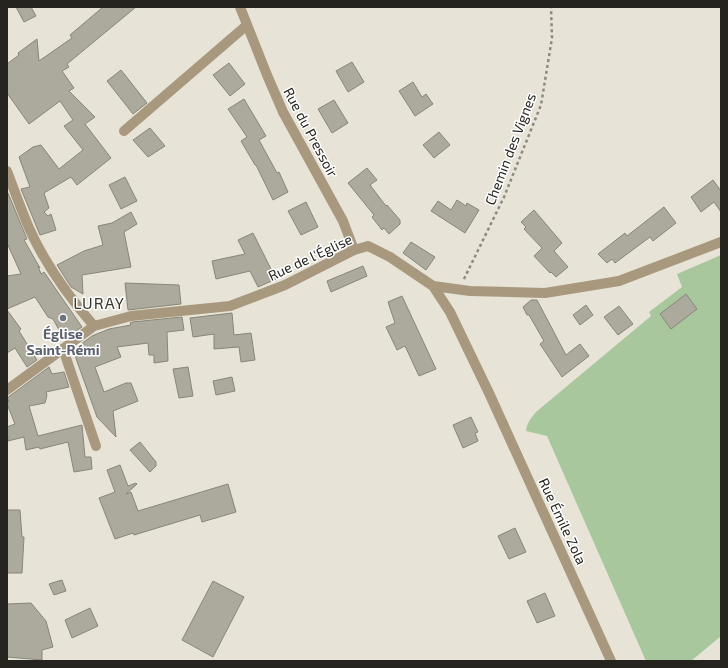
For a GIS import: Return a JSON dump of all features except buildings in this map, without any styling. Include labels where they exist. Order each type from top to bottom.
[{"type":"street","name":"Rue du Pressoir","points":[[240,7],[266,75],[283,112],[343,221],[354,250]]},
{"type":"street","points":[[124,131],[247,25]]},
{"type":"street","points":[[7,171],[30,229],[51,268],[80,310],[94,326],[7,390]]},
{"type":"street","points":[[433,286],[470,291],[545,293],[619,281],[721,242]]},
{"type":"street","name":"Rue de l'Église","points":[[94,326],[131,316],[230,306],[285,286],[354,250],[368,246],[390,257],[433,286],[452,317],[489,393]]},
{"type":"street","points":[[63,349],[96,446]]},
{"type":"street","name":"Rue Émile Zola","points":[[489,393],[611,661]]},
{"type":"path","name":"Chemin des Vignes","points":[[459,290],[504,197],[540,105],[552,38],[551,7]]},
{"type":"green space","points":[[721,255],[721,636],[691,661],[646,661],[547,436],[526,431],[536,412],[651,316],[649,312],[682,287],[677,274]]},
{"type":"place","name":"Église Saint-Rémi","points":[[63,318]]},
{"type":"district","name":"LURAY","points":[[99,302]]}]
